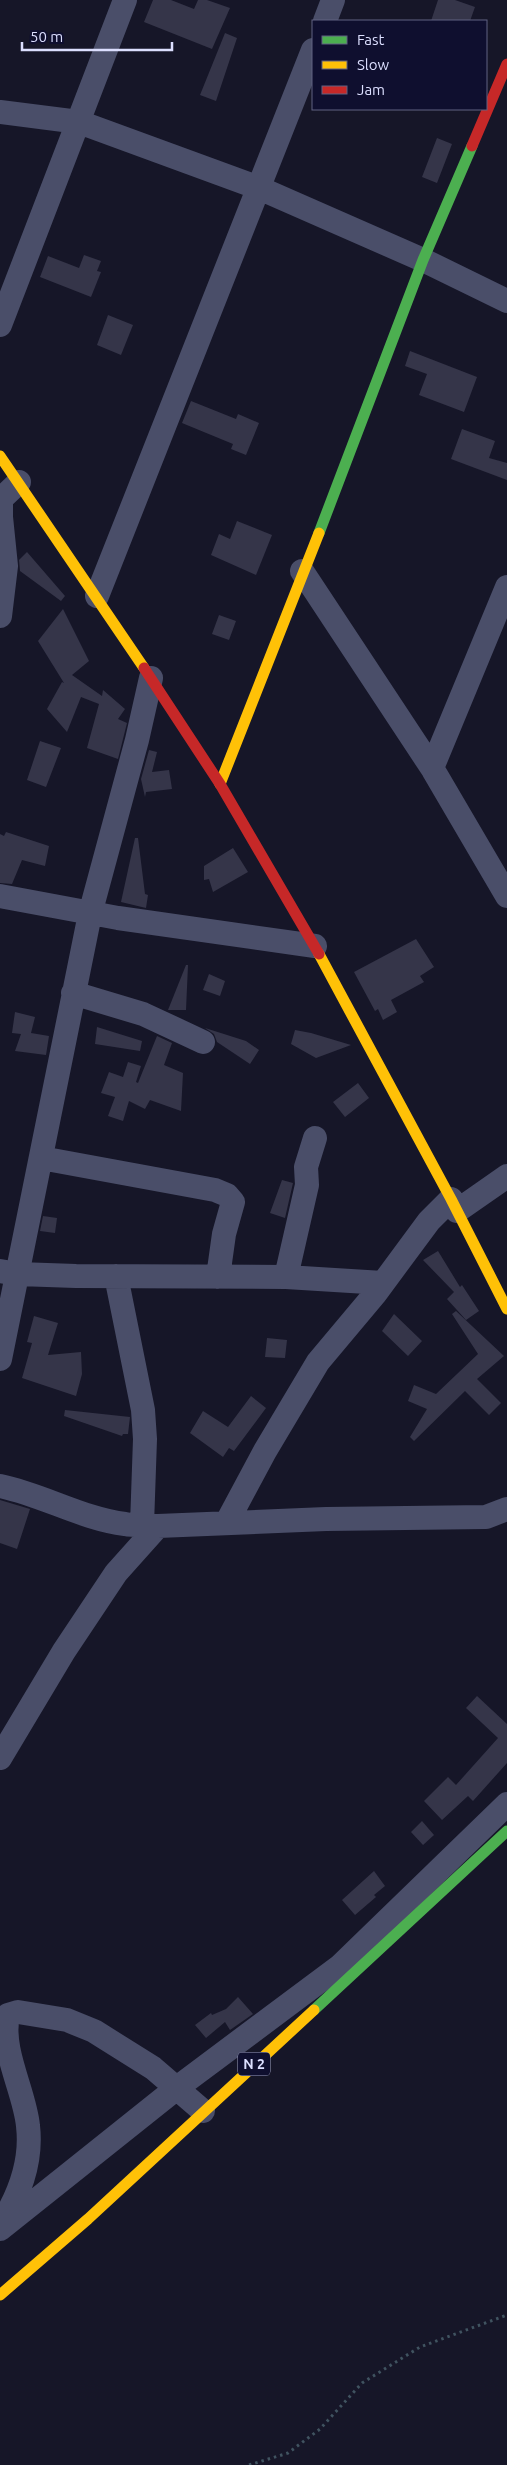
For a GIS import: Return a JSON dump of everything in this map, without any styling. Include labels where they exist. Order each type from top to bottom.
[{"type":"street","points":[[0,325],[126,0]]},
{"type":"street","points":[[325,20],[333,0]]},
{"type":"street","points":[[96,596],[312,53]]},
{"type":"street","points":[[220,784],[302,571],[365,415],[423,260],[507,64]]},
{"type":"street","points":[[0,112],[79,122],[259,188],[423,260],[507,301]]},
{"type":"street","points":[[0,456],[96,596],[220,784],[315,946],[454,1205],[507,1309]]},
{"type":"street","points":[[0,616],[6,566],[1,517],[2,499],[19,482]]},
{"type":"street","points":[[302,571],[432,768],[507,896]]},
{"type":"street","points":[[432,768],[507,587]]},
{"type":"street","points":[[0,1359],[9,1273],[41,1158],[90,914],[137,740],[151,678]]},
{"type":"street","points":[[0,896],[90,914],[315,946]]},
{"type":"street","points":[[73,993],[143,1014],[203,1042]]},
{"type":"street","points":[[286,1277],[307,1185],[306,1167],[315,1138]]},
{"type":"street","points":[[41,1158],[215,1190],[226,1195],[233,1202],[224,1234],[218,1277]]},
{"type":"street","points":[[227,1522],[260,1458],[318,1362],[383,1283],[429,1221],[507,1176]]},
{"type":"street","points":[[9,1273],[286,1277],[383,1283]]},
{"type":"street","points":[[0,1758],[64,1651],[150,1525],[143,1410],[116,1276]]},
{"type":"street","points":[[0,1486],[28,1492],[81,1513],[125,1524],[150,1525],[486,1516],[507,1510]]},
{"type":"street","points":[[0,2228],[178,2087],[340,1966],[507,1804]]},
{"type":"street","name":"N 2","points":[[0,2295],[88,2219],[203,2111],[505,1841]]},
{"type":"street","points":[[0,2228],[14,2203],[29,2154],[28,2124],[9,2068],[2,2033],[8,2015],[18,2012],[68,2020],[94,2030],[153,2068],[178,2087],[203,2111]]},
{"type":"path","points":[[248,2465],[288,2453],[320,2429],[362,2382],[420,2347],[507,2315]]},
{"type":"building","points":[[153,0],[171,0],[194,9],[198,0],[207,0],[230,8],[212,49],[144,22]]},
{"type":"building","points":[[438,0],[455,0],[475,7],[470,20],[431,20]]},
{"type":"building","points":[[225,33],[237,38],[216,101],[200,95]]},
{"type":"building","points":[[437,138],[452,144],[437,183],[422,177]]},
{"type":"building","points":[[84,255],[101,261],[97,271],[101,272],[91,297],[40,277],[48,256],[79,268]]},
{"type":"building","points":[[108,315],[133,325],[121,355],[97,345]]},
{"type":"building","points":[[410,351],[477,377],[464,412],[419,395],[427,374],[405,366]]},
{"type":"building","points":[[191,401],[236,419],[238,414],[259,423],[246,455],[231,449],[233,444],[182,423]]},
{"type":"building","points":[[462,429],[495,441],[489,458],[507,463],[507,480],[451,459]]},
{"type":"building","points":[[237,521],[272,535],[256,575],[211,555],[219,534],[230,539]]},
{"type":"building","points":[[27,552],[65,596],[61,601],[20,571],[19,560]]},
{"type":"building","points":[[63,609],[89,661],[72,675],[102,696],[103,690],[125,709],[118,719],[127,723],[118,759],[87,748],[99,704],[81,697],[67,732],[47,709],[62,682],[64,683],[38,641]]},
{"type":"building","points":[[219,615],[236,621],[229,640],[212,634]]},
{"type":"building","points":[[40,741],[61,748],[46,787],[27,780]]},
{"type":"building","points":[[149,750],[157,752],[152,772],[169,770],[172,789],[146,792],[145,797],[141,779]]},
{"type":"building","points":[[6,832],[49,846],[45,866],[22,860],[12,884],[0,883],[0,834],[4,836]]},
{"type":"building","points":[[135,838],[138,838],[145,894],[148,895],[146,908],[121,902]]},
{"type":"building","points":[[233,848],[248,872],[213,892],[209,879],[204,880],[204,866]]},
{"type":"building","points":[[416,939],[434,967],[420,976],[424,982],[391,1000],[397,1012],[383,1020],[378,1009],[375,1011],[354,972]]},
{"type":"building","points":[[186,965],[188,965],[186,1010],[168,1010]]},
{"type":"building","points":[[209,974],[225,981],[220,996],[203,990]]},
{"type":"building","points":[[15,1012],[35,1017],[31,1033],[49,1036],[46,1055],[15,1051],[21,1034],[12,1033]]},
{"type":"building","points":[[97,1027],[142,1041],[140,1051],[95,1044]]},
{"type":"building","points":[[205,1028],[246,1041],[259,1050],[250,1064],[217,1042],[214,1034]]},
{"type":"building","points":[[295,1030],[351,1045],[316,1058],[291,1044]]},
{"type":"building","points":[[157,1036],[172,1043],[164,1065],[183,1073],[181,1111],[150,1100],[145,1109],[129,1101],[123,1121],[108,1116],[115,1097],[101,1093],[109,1072],[123,1077],[128,1062],[141,1066],[136,1082],[138,1083]]},
{"type":"building","points":[[358,1083],[369,1098],[345,1117],[333,1102]]},
{"type":"building","points":[[282,1180],[293,1183],[285,1218],[270,1213]]},
{"type":"building","points":[[43,1216],[57,1218],[55,1233],[40,1231]]},
{"type":"building","points":[[438,1251],[460,1287],[462,1285],[479,1311],[466,1320],[447,1299],[454,1292],[423,1260]]},
{"type":"building","points":[[456,1311],[504,1356],[477,1379],[501,1403],[489,1415],[465,1391],[414,1441],[410,1437],[427,1409],[408,1401],[414,1385],[436,1394],[478,1354],[452,1314]]},
{"type":"building","points":[[394,1314],[422,1341],[408,1356],[382,1331]]},
{"type":"building","points":[[34,1316],[58,1323],[48,1355],[81,1352],[82,1374],[76,1396],[22,1378],[32,1343],[27,1342]]},
{"type":"building","points":[[267,1338],[287,1340],[285,1358],[265,1357]]},
{"type":"building","points":[[251,1396],[266,1408],[234,1451],[229,1448],[223,1457],[190,1433],[203,1411],[228,1427]]},
{"type":"building","points":[[65,1410],[130,1417],[128,1434],[123,1434],[122,1436],[64,1416]]},
{"type":"building","points":[[0,1500],[30,1509],[17,1549],[0,1543]]},
{"type":"building","points":[[477,1696],[507,1724],[507,1763],[473,1801],[468,1796],[442,1820],[424,1801],[448,1777],[456,1785],[498,1738],[466,1708]]},
{"type":"building","points":[[422,1821],[434,1835],[423,1845],[411,1832]]},
{"type":"building","points":[[374,1871],[385,1886],[374,1895],[376,1897],[355,1915],[342,1900]]},
{"type":"building","points":[[238,1997],[253,2014],[230,2030],[225,2022],[206,2038],[195,2025],[211,2013],[212,2015],[226,2009]]},
{"type":"traffic: fast","points":[[319,533],[423,260],[472,146]]},
{"type":"traffic: fast","points":[[314,2010],[507,1831]]},
{"type":"traffic: slow","points":[[0,456],[144,668]]},
{"type":"traffic: slow","points":[[220,784],[319,533]]},
{"type":"traffic: slow","points":[[319,954],[451,1199],[507,1309]]},
{"type":"traffic: slow","points":[[0,2295],[88,2219],[314,2010]]},
{"type":"traffic: jam","points":[[472,146],[507,64]]},
{"type":"traffic: jam","points":[[144,668],[220,784],[319,954]]}]
